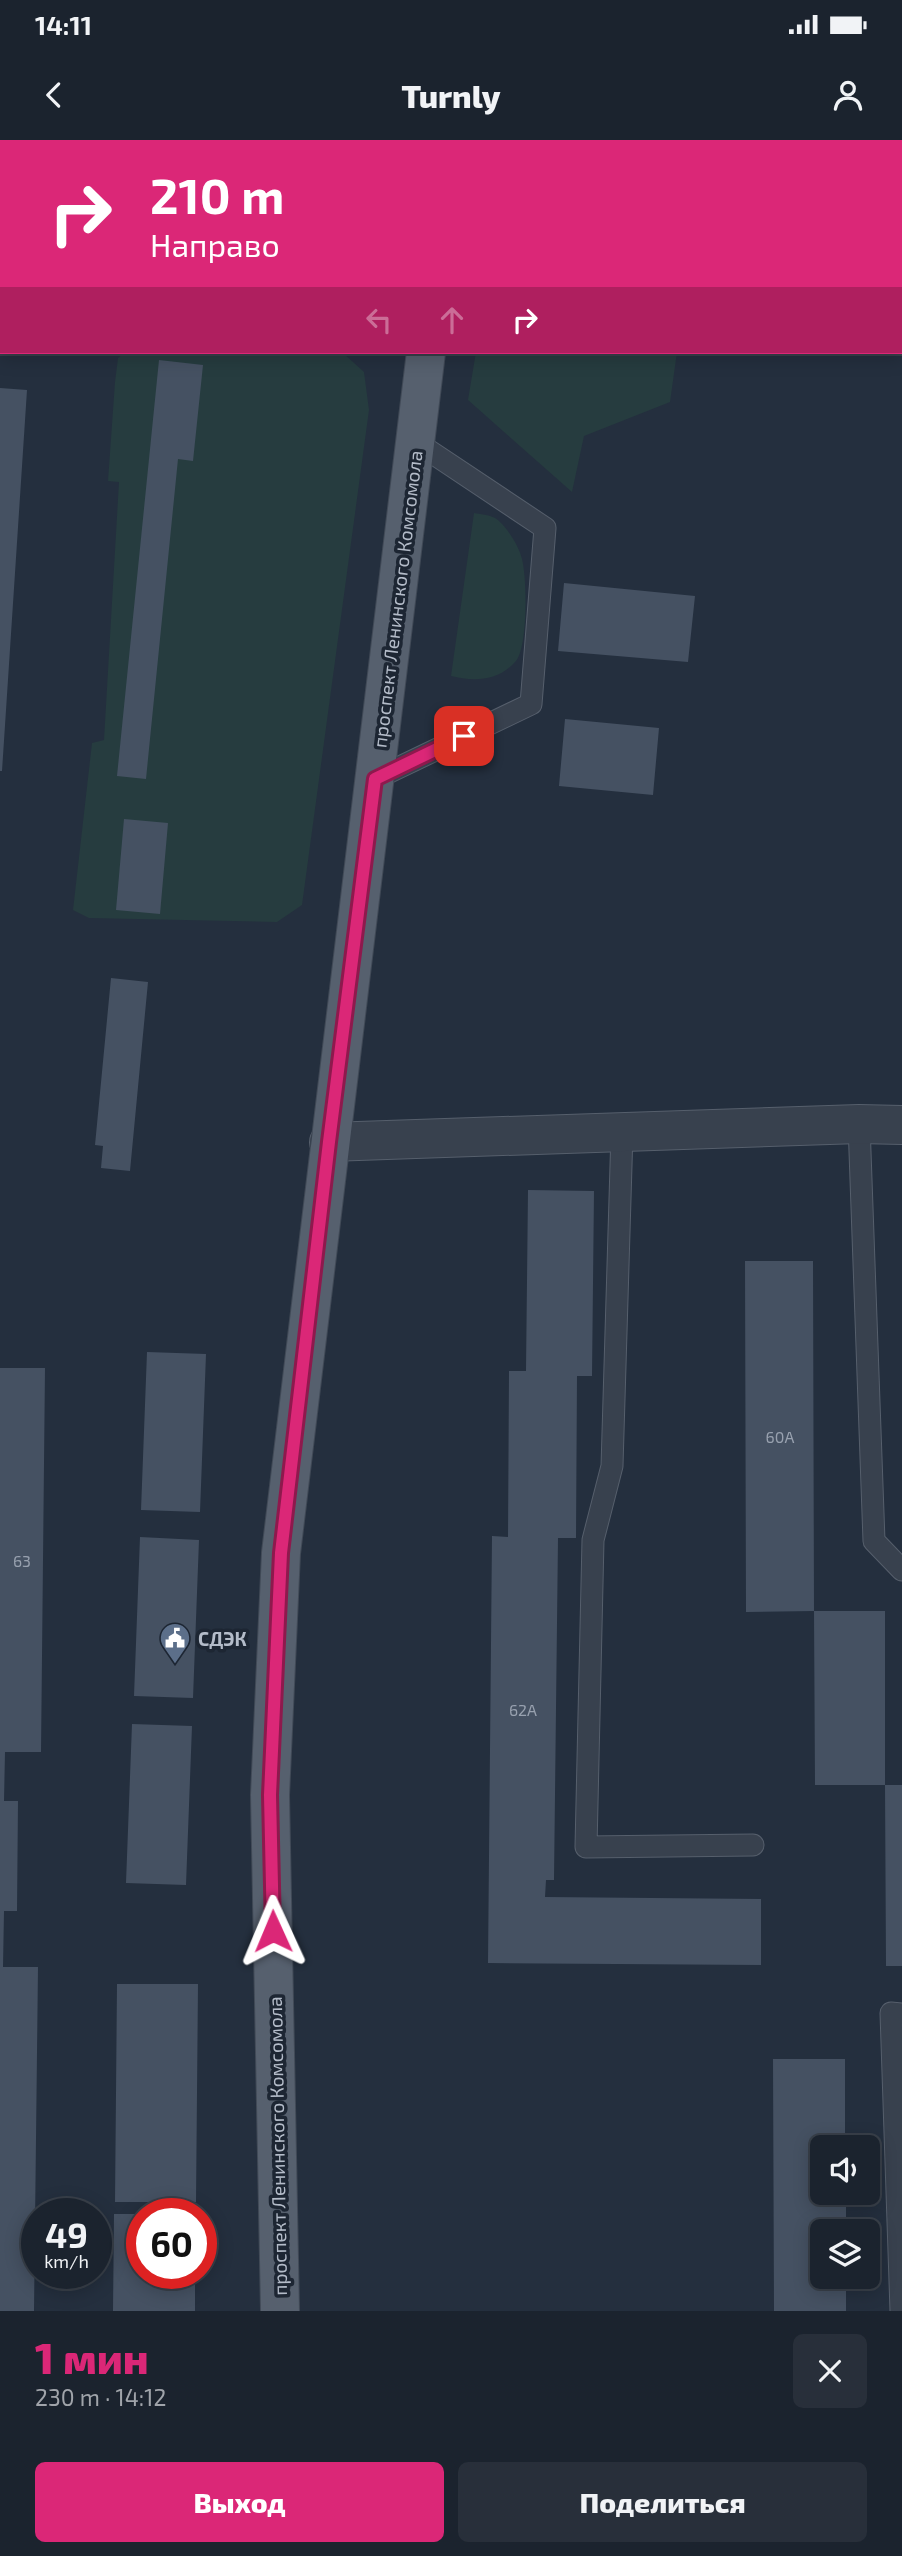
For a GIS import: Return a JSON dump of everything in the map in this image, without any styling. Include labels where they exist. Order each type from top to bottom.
[{"type":"main road","name":"проспект Ленинского Комсомола","points":[[280,2311],[271,1768],[281,1553],[426,354]]},
{"type":"street","points":[[329,1142],[859,1124],[902,1125]]},
{"type":"lane","points":[[375,779],[531,704],[545,528],[416,442]]},
{"type":"lane","points":[[859,1124],[874,1541],[902,1570]]},
{"type":"lane","points":[[622,1132],[612,1466],[593,1540],[586,1847],[753,1845]]},
{"type":"lane","points":[[901,2311],[891,2013],[902,2014]]},
{"type":"green space","points":[[123,354],[344,354],[364,372],[369,410],[302,905],[277,922],[89,918],[73,910],[92,743],[104,740],[119,482],[108,481],[118,358]]},
{"type":"green space","points":[[476,354],[677,354],[670,402],[584,436],[572,492],[468,400]]},
{"type":"green space","points":[[474,513],[495,518],[512,536],[518,548],[524,568],[524,627],[520,653],[509,668],[494,676],[468,679],[451,676]]},
{"type":"building","points":[[159,360],[203,365],[193,461],[178,459],[146,779],[117,776]]},
{"type":"building","points":[[0,388],[27,390],[2,771],[0,771]]},
{"type":"building","points":[[564,583],[695,596],[688,662],[558,651]]},
{"type":"building","points":[[565,719],[659,728],[653,795],[559,786]]},
{"type":"building","points":[[124,819],[168,823],[160,914],[116,910]]},
{"type":"building","points":[[111,978],[148,982],[130,1171],[101,1168],[103,1146],[95,1145]]},
{"type":"building","points":[[528,1190],[594,1191],[592,1376],[577,1376],[576,1538],[558,1538],[554,1880],[546,1880],[545,1897],[761,1899],[761,1965],[488,1963],[492,1536],[508,1537],[509,1371],[526,1371]]},
{"type":"building","points":[[745,1261],[813,1261],[814,1611],[746,1612]]},
{"type":"building","points":[[147,1352],[206,1354],[200,1512],[141,1510]]},
{"type":"building","points":[[0,1368],[45,1368],[41,1752],[5,1752],[4,1801],[18,1801],[17,1911],[4,1911],[3,1967],[38,1967],[35,2198],[21,2198],[21,2289],[34,2289],[34,2311],[0,2311]]},
{"type":"building","points":[[140,1537],[199,1540],[193,1698],[134,1696]]},
{"type":"building","points":[[814,1611],[885,1611],[885,1785],[815,1785]]},
{"type":"building","points":[[132,1724],[192,1726],[186,1885],[126,1883]]},
{"type":"building","points":[[885,1785],[902,1785],[902,1966],[886,1966]]},
{"type":"building","points":[[117,1984],[198,1984],[196,2198],[126,2198],[126,2202],[115,2202]]},
{"type":"building","points":[[773,2059],[845,2059],[845,2135],[810,2135],[810,2205],[846,2205],[846,2219],[810,2219],[810,2289],[846,2289],[846,2311],[774,2311]]},
{"type":"building","points":[[114,2214],[126,2214],[126,2289],[195,2289],[195,2311],[113,2311]]},
{"type":"place","name":"СДЭК","points":[[175,1665]]},
{"type":"route","points":[[273,1931],[270,1795],[281,1553],[375,779],[464,736]]}]
